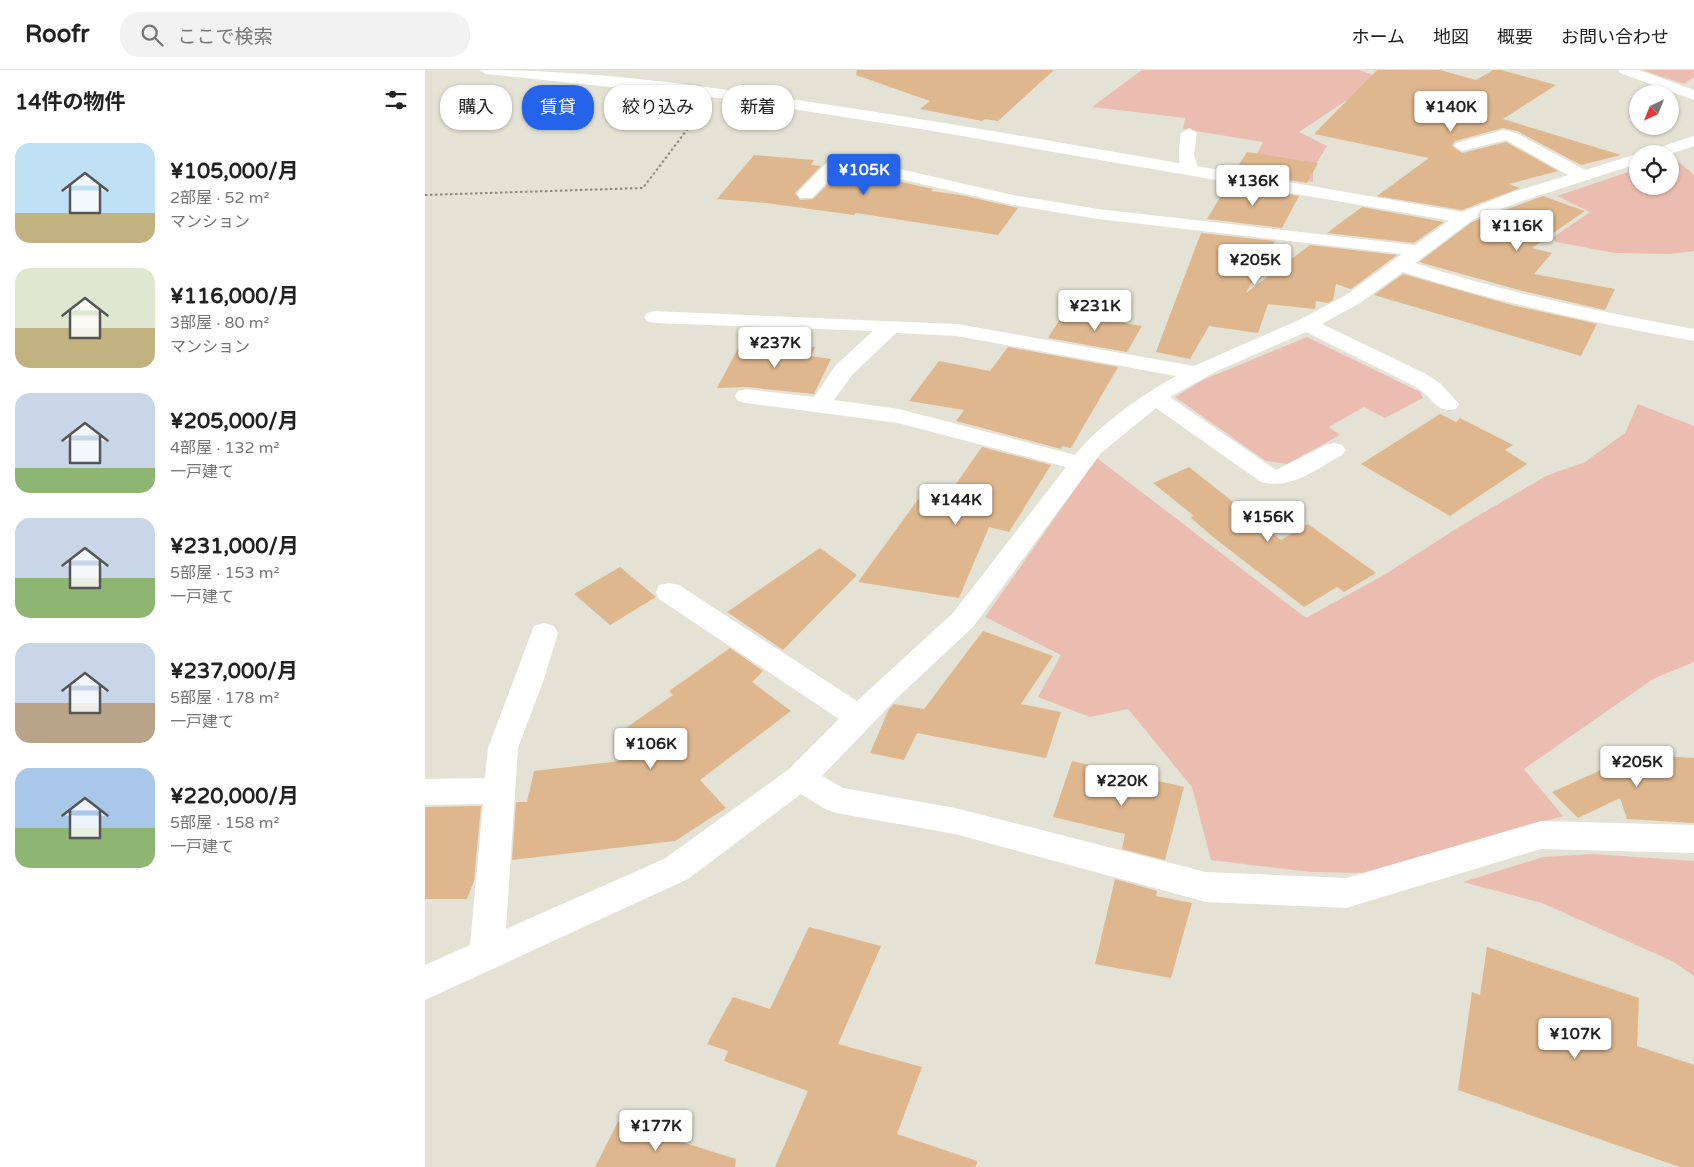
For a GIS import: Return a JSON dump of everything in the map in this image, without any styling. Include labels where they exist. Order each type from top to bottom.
[{"type":"street","points":[[486,70],[715,93],[933,126],[1464,218]]},
{"type":"street","points":[[1625,70],[1694,95]]},
{"type":"street","points":[[1189,132],[1186,155],[1191,170]]},
{"type":"street","points":[[1462,146],[1503,135],[1510,136],[1583,176]]},
{"type":"street","points":[[1679,146],[1694,141]]},
{"type":"street","points":[[806,194],[837,163],[843,161],[1013,200],[1098,214],[1411,258],[1466,286],[1578,313],[1694,335]]},
{"type":"street","points":[[425,983],[676,869],[800,778],[963,620],[1093,448],[1155,397],[1198,373],[1306,324],[1353,299],[1464,218],[1519,196],[1629,162]]},
{"type":"street","points":[[654,317],[957,330],[1198,373]]},
{"type":"street","points":[[1306,324],[1416,378],[1432,388],[1449,404]]},
{"type":"street","points":[[820,404],[844,370],[891,326]]},
{"type":"street","points":[[746,396],[820,404],[899,416],[1081,464]]},
{"type":"street","points":[[1155,397],[1270,477],[1282,478],[1333,450]]},
{"type":"street","points":[[669,592],[860,718]]},
{"type":"street","points":[[487,955],[503,748],[530,679],[544,633]]},
{"type":"street","points":[[800,778],[835,800],[955,822],[1206,887],[1346,893],[1541,835],[1694,839]]},
{"type":"street","points":[[425,792],[500,791]]},
{"type":"path","points":[[425,196],[643,188],[715,93]]},
{"type":"shaded area","points":[[1142,70],[1359,70],[1385,79],[1344,102],[1299,132],[1327,146],[1313,169],[1313,182],[1248,171],[1263,142],[1183,129],[1185,118],[1092,107]]},
{"type":"shaded area","points":[[1642,70],[1694,70],[1694,77],[1684,84]]},
{"type":"shaded area","points":[[1679,162],[1694,175],[1694,251],[1669,254],[1615,253],[1556,242],[1552,238],[1590,212],[1557,196],[1629,172],[1629,195],[1679,195]]},
{"type":"shaded area","points":[[1307,337],[1420,392],[1423,398],[1385,418],[1364,407],[1329,427],[1340,435],[1287,464],[1266,461],[1175,397],[1203,380]]},
{"type":"shaded area","points":[[1638,404],[1694,426],[1694,662],[1653,679],[1524,769],[1563,816],[1365,873],[1310,872],[1211,860],[1192,787],[1128,709],[1090,717],[1038,697],[1061,655],[985,617],[1097,458],[1306,618],[1384,575],[1459,527],[1546,476],[1585,462],[1625,433]]},
{"type":"shaded area","points":[[1593,854],[1694,861],[1694,976],[1672,961],[1542,903],[1463,882],[1543,857]]},
{"type":"building","points":[[857,70],[1054,70],[998,121],[985,119],[982,121],[920,109],[930,101],[856,75]]},
{"type":"building","points":[[1377,70],[1440,70],[1476,80],[1493,70],[1501,70],[1556,85],[1503,119],[1621,155],[1581,165],[1517,131],[1503,128],[1455,141],[1452,146],[1462,153],[1506,142],[1558,171],[1509,184],[1520,188],[1462,210],[1377,196],[1429,158],[1314,134]]},
{"type":"building","points":[[1247,152],[1318,163],[1307,183],[1235,171]]},
{"type":"building","points":[[754,155],[814,160],[811,165],[821,166],[795,193],[800,200],[813,199],[843,169],[933,189],[931,191],[961,195],[1018,208],[998,235],[856,213],[854,215],[766,203],[717,199]]},
{"type":"building","points":[[1228,184],[1299,196],[1282,228],[1207,219]]},
{"type":"building","points":[[1543,196],[1585,211],[1532,248],[1552,253],[1534,274],[1615,289],[1605,310],[1519,290],[1419,262],[1472,222]]},
{"type":"building","points":[[1362,207],[1444,222],[1414,243],[1327,233]]},
{"type":"building","points":[[1201,233],[1275,241],[1246,293],[1310,245],[1397,255],[1351,289],[1336,284],[1333,300],[1328,303],[1316,301],[1315,309],[1268,304],[1258,333],[1209,326],[1190,359],[1156,352]]},
{"type":"building","points":[[1403,274],[1511,305],[1597,324],[1581,356],[1374,295]]},
{"type":"building","points":[[1064,313],[1142,326],[1127,352],[1048,338]]},
{"type":"building","points":[[741,343],[815,347],[811,356],[831,359],[814,394],[746,387],[717,388]]},
{"type":"building","points":[[1008,347],[1118,367],[1071,448],[1062,446],[1061,449],[956,421],[964,410],[909,401],[939,361],[990,371]]},
{"type":"building","points":[[1440,414],[1456,422],[1460,418],[1513,445],[1505,450],[1527,464],[1450,516],[1361,464]]},
{"type":"building","points":[[982,447],[1051,465],[1009,532],[989,527],[959,598],[858,582],[922,494],[933,497],[939,488],[951,491]]},
{"type":"building","points":[[1189,467],[1281,540],[1308,524],[1376,573],[1344,592],[1337,587],[1304,607],[1213,537],[1190,517],[1194,516],[1153,483]]},
{"type":"building","points":[[820,548],[857,575],[783,650],[727,612]]},
{"type":"building","points":[[620,567],[656,597],[610,625],[574,594]]},
{"type":"building","points":[[983,631],[1053,656],[1021,704],[1061,712],[1046,758],[917,733],[904,760],[870,753],[889,709],[894,704],[924,709]]},
{"type":"building","points":[[730,648],[763,671],[752,682],[791,711],[700,780],[726,808],[675,841],[512,860],[516,802],[527,802],[534,771],[655,757],[623,730],[673,695],[669,691]]},
{"type":"building","points":[[1605,752],[1694,758],[1694,823],[1627,819],[1620,798],[1578,818],[1552,792],[1610,766]]},
{"type":"building","points":[[1072,761],[1184,787],[1165,860],[1122,849],[1125,834],[1053,817]]},
{"type":"building","points":[[481,806],[474,881],[467,899],[425,899],[425,807]]},
{"type":"building","points":[[1115,879],[1157,891],[1156,896],[1192,903],[1171,978],[1095,964]]},
{"type":"building","points":[[809,927],[881,946],[838,1044],[922,1067],[897,1134],[977,1161],[976,1167],[775,1167],[808,1091],[724,1061],[728,1051],[707,1044],[733,997],[770,1009]]},
{"type":"building","points":[[1487,947],[1639,998],[1637,1046],[1694,1065],[1694,1167],[1680,1167],[1458,1090],[1472,992],[1480,995]]},
{"type":"building","points":[[618,1122],[736,1159],[735,1167],[595,1167]]}]
